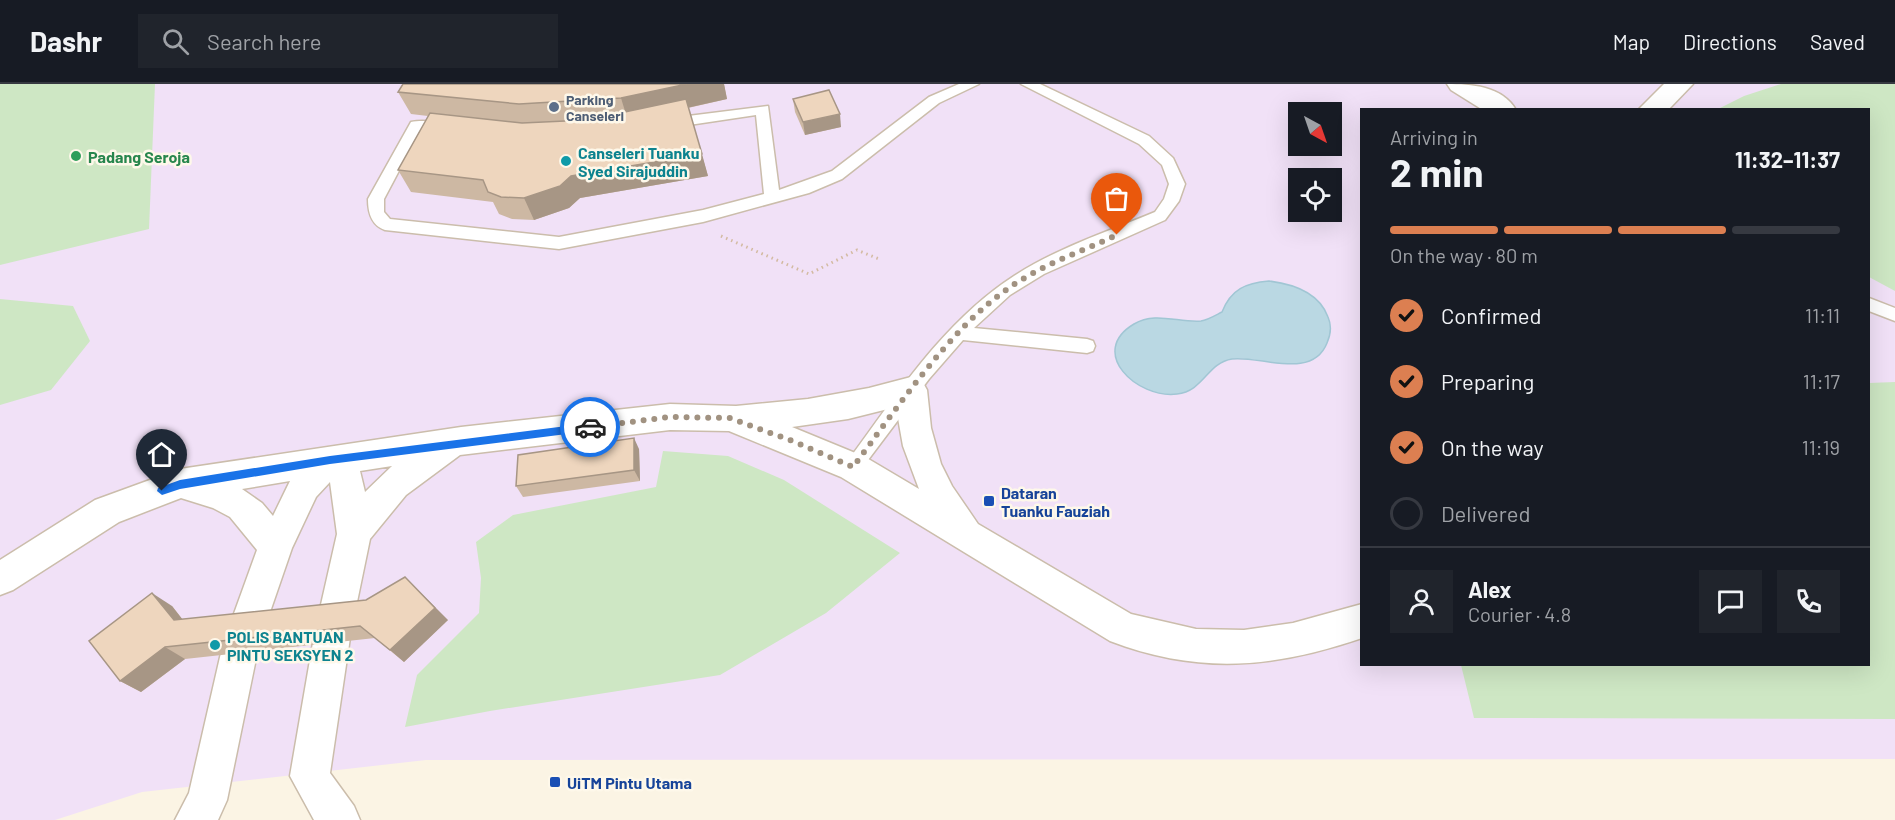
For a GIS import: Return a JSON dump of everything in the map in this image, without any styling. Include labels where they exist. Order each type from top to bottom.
[{"type":"street","points":[[1460,84],[1500,108]]},
{"type":"street","points":[[1653,108],[1680,84]]},
{"type":"street","points":[[0,579],[106,511],[180,484],[461,441],[670,417],[730,418],[827,412],[869,403],[911,390],[912,420],[919,452],[931,482],[950,512],[974,540]]},
{"type":"street","points":[[730,418],[853,467],[1123,629],[1173,643],[1238,647],[1320,635],[1360,622]]},
{"type":"street","points":[[354,534],[373,505],[398,479],[428,457],[461,441]]},
{"type":"street","points":[[330,460],[346,476],[354,534],[333,632],[310,776],[325,802],[340,820]]},
{"type":"street","points":[[195,820],[207,800],[241,644],[275,548],[304,487],[330,460]]},
{"type":"street","points":[[180,484],[213,492],[236,502],[252,513],[275,548]]},
{"type":"lane","points":[[463,131],[416,126],[376,199],[376,213],[385,224],[559,243],[703,216],[772,198],[837,175],[934,100],[972,84]]},
{"type":"lane","points":[[853,467],[911,390],[960,333],[1005,290],[1052,264],[1160,216],[1171,201],[1177,184],[1168,162],[1144,140],[1028,84]]},
{"type":"lane","points":[[648,126],[763,109],[772,198]]},
{"type":"lane","points":[[1870,304],[1895,315]]},
{"type":"lane","points":[[960,333],[1087,346]]},
{"type":"path","points":[[703,216],[710,231],[810,274],[857,250],[879,259]]},
{"type":"shaded area","points":[[0,84],[1895,84],[1895,759],[426,760],[142,792],[55,820],[0,820]]},
{"type":"green space","name":"Padang Seroja","points":[[0,84],[155,84],[149,229],[0,265]]},
{"type":"green space","points":[[1781,84],[1895,84],[1895,291],[1870,278],[1870,108],[1720,108],[1744,96]]},
{"type":"green space","points":[[0,299],[73,306],[90,341],[51,390],[0,405]]},
{"type":"green space","points":[[1895,382],[1895,719],[1474,718],[1461,666],[1870,666],[1870,383]]},
{"type":"green space","points":[[663,451],[728,456],[784,480],[900,553],[826,613],[720,675],[490,711],[405,727],[417,675],[479,613],[481,578],[476,542],[513,515],[656,487]]},
{"type":"water","points":[[1269,281],[1296,287],[1312,295],[1324,308],[1331,330],[1320,354],[1310,361],[1284,364],[1232,359],[1217,366],[1200,383],[1186,392],[1162,394],[1133,381],[1116,360],[1115,347],[1121,335],[1134,324],[1150,318],[1206,320],[1222,312],[1230,298],[1240,289],[1253,283]]},
{"type":"building","points":[[403,84],[687,84],[621,98],[519,104],[398,92]]},
{"type":"building","points":[[829,90],[840,114],[803,122],[793,99]]},
{"type":"building","points":[[686,99],[702,154],[571,176],[560,186],[524,198],[501,197],[488,192],[483,180],[398,170],[430,113],[522,123],[587,120]]},
{"type":"building","points":[[634,438],[634,470],[516,486],[518,455]]},
{"type":"building","points":[[405,577],[435,608],[390,650],[360,626],[165,647],[120,681],[89,641],[152,593],[174,620],[366,600]]},
{"type":"way so far","points":[[590,427],[670,417],[730,418],[853,467],[923,375],[960,333],[1005,290],[1052,264],[1117,235]]},
{"type":"place","name":"Parking Canseleri","points":[[554,107]]},
{"type":"place","name":"Padang Seroja","points":[[76,156]]},
{"type":"place","name":"Canseleri Tuanku Syed Sirajuddin","points":[[566,161]]},
{"type":"place","name":"Dataran Tuanku Fauziah","points":[[989,501]]},
{"type":"place","name":"POLIS BANTUAN PINTU SEKSYEN 2","points":[[215,645]]},
{"type":"place","name":"UiTM Pintu Utama","points":[[555,782]]},
{"type":"route","points":[[162,491],[180,484],[330,460],[461,441],[590,427]]}]
